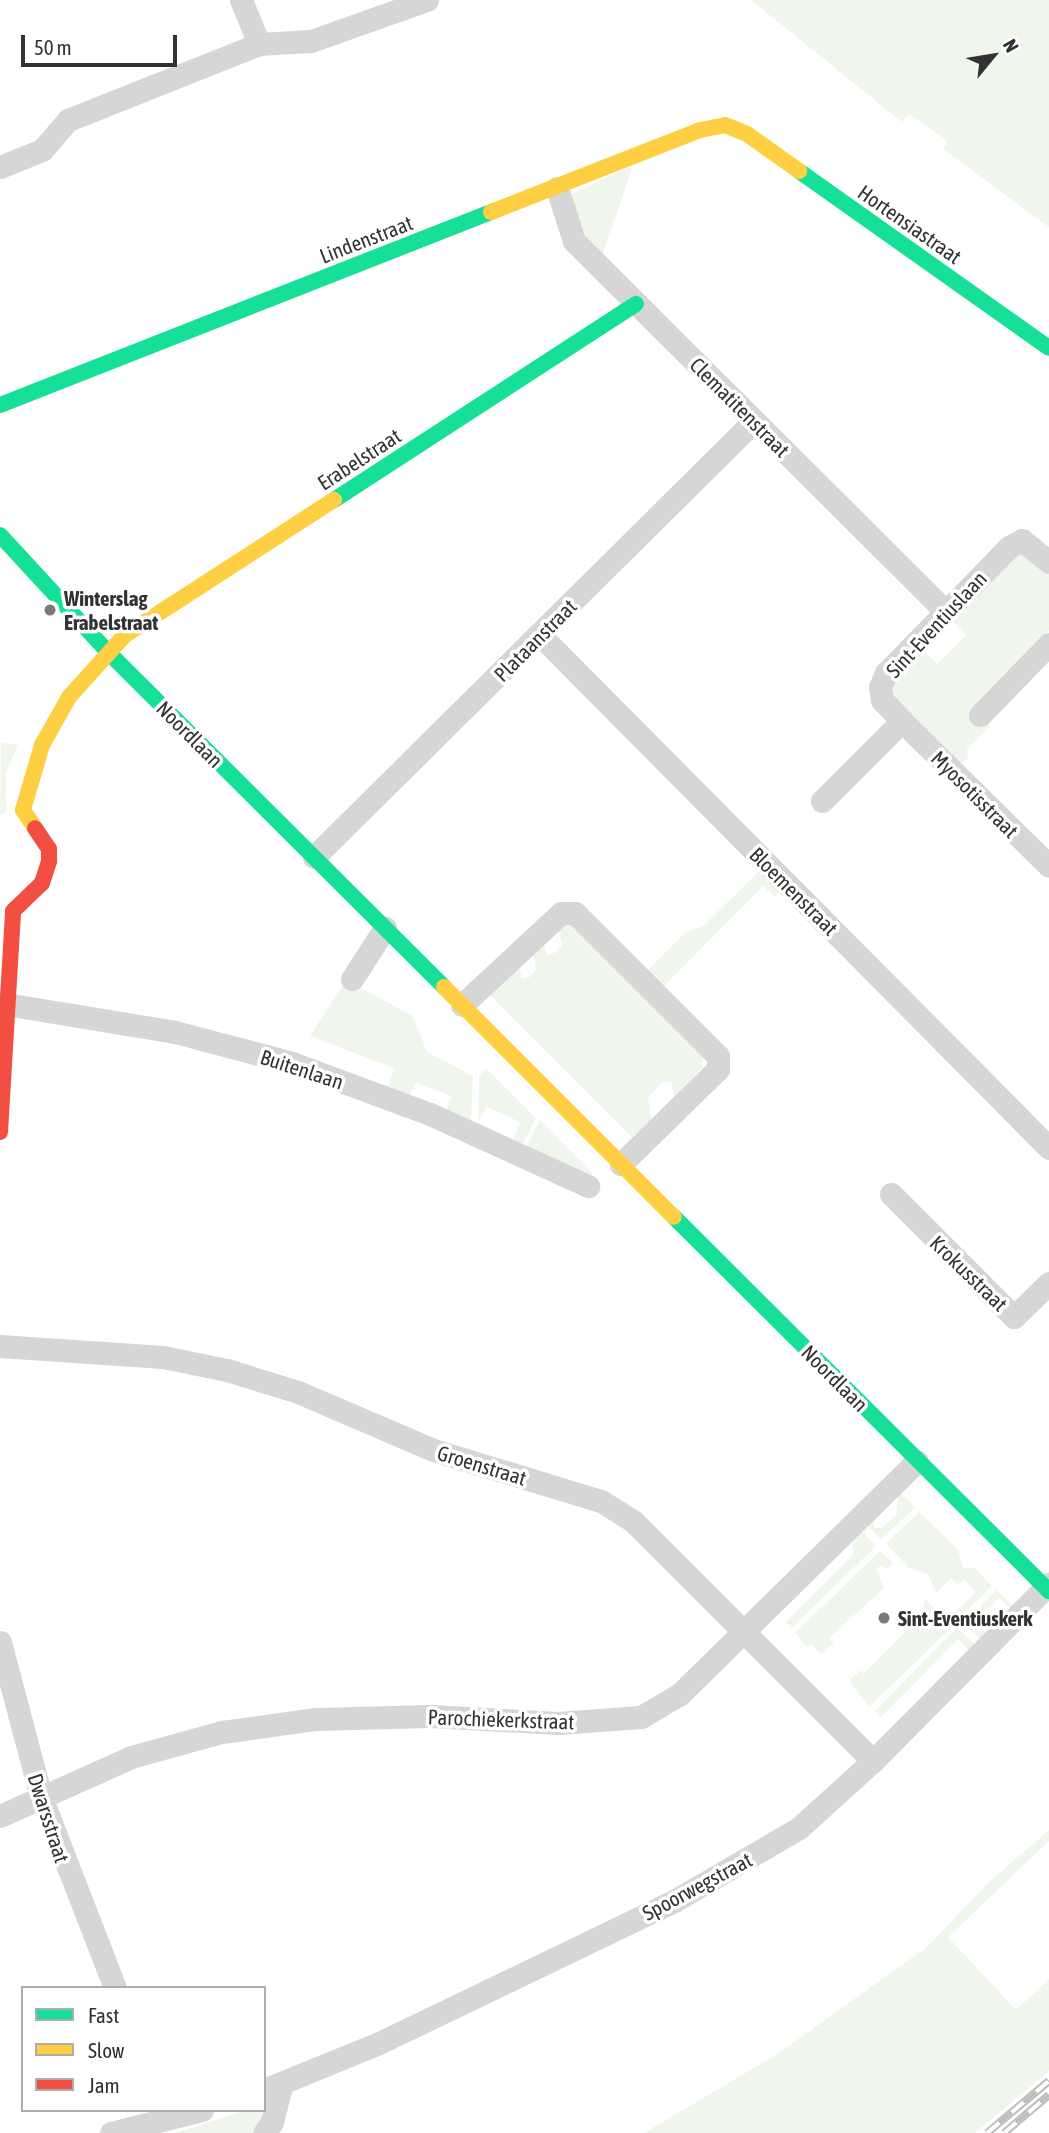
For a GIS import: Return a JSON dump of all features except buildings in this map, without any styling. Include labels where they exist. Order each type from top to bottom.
[{"type":"street","points":[[241,0],[259,44]]},
{"type":"street","points":[[0,167],[43,150],[68,120],[259,44],[311,41],[427,0]]},
{"type":"street","name":"Lindenstraat","points":[[0,405],[700,130],[725,125],[747,134]]},
{"type":"street","name":"Hortensiastraat","points":[[747,134],[1049,348]]},
{"type":"street","name":"Clematitenstraat","points":[[557,188],[574,241],[946,611]]},
{"type":"street","name":"Erabelstraat","points":[[109,653],[125,635],[636,304]]},
{"type":"street","name":"Plataanstraat","points":[[314,857],[754,421]]},
{"type":"street","name":"Noordlaan","points":[[0,535],[109,653],[917,1461],[1048,1587]]},
{"type":"street","name":"Sint-Eventiuslaan","points":[[902,721],[882,700],[880,687],[886,673],[1009,547],[1022,540],[1049,562]]},
{"type":"street","name":"Bloemenstraat","points":[[540,635],[1049,1148]]},
{"type":"street","points":[[980,715],[1049,644]]},
{"type":"street","points":[[0,1132],[4,1004],[13,911],[42,883],[49,861],[49,849],[24,818],[26,794],[42,745],[69,697],[109,653]]},
{"type":"street","points":[[822,801],[902,721]]},
{"type":"street","name":"Myosotisstraat","points":[[902,721],[1049,866]]},
{"type":"street","points":[[462,1005],[561,913],[575,913],[718,1056],[718,1069],[621,1164]]},
{"type":"street","points":[[352,979],[385,928]]},
{"type":"street","name":"Buitenlaan","points":[[4,1004],[175,1032],[292,1063],[430,1114],[588,1186]]},
{"type":"street","name":"Krokusstraat","points":[[891,1194],[1014,1317],[1049,1283]]},
{"type":"street","name":"Groenstraat","points":[[0,1346],[163,1357],[227,1370],[299,1392],[433,1450],[589,1496],[634,1522],[873,1762]]},
{"type":"street","name":"Parochiekerkstraat","points":[[0,1816],[144,1754],[222,1732],[316,1719],[431,1716],[558,1723],[641,1717],[680,1694],[917,1461]]},
{"type":"street","name":"Spoorwegstraat","points":[[264,2133],[272,2122],[273,2088],[379,2043],[728,1873],[799,1828],[873,1762],[1048,1587]]},
{"type":"street","name":"Dwarsstraat","points":[[0,1642],[41,1797],[114,1986]]},
{"type":"street","points":[[111,2133],[165,2116],[190,2112]]},
{"type":"shaded area","points":[[751,0],[1049,0],[1049,227],[943,149],[947,141],[942,137],[909,114],[902,122]]},
{"type":"shaded area","points":[[633,165],[602,257],[582,237],[569,195]]},
{"type":"shaded area","points":[[1026,552],[1049,572],[1049,631],[972,708],[990,727],[967,749],[968,759],[959,764],[892,697],[889,688],[922,649],[937,664],[966,635],[951,620],[1015,555]]},
{"type":"shaded area","points":[[1,742],[18,745],[6,773],[6,812],[0,815]]},
{"type":"shaded area","points":[[761,869],[782,889],[775,897],[763,886],[662,988],[646,972],[686,932],[702,927]]},
{"type":"shaded area","points":[[575,924],[704,1055],[701,1069],[674,1098],[671,1082],[662,1082],[648,1098],[652,1121],[632,1137],[490,995],[518,963],[522,978],[530,977],[536,969],[532,949],[543,939],[547,955],[554,953],[562,945],[557,925]]},
{"type":"shaded area","points":[[346,980],[413,1016],[427,1052],[473,1076],[471,1120],[446,1110],[451,1096],[416,1082],[410,1095],[388,1087],[394,1068],[310,1036]]},
{"type":"shaded area","points":[[486,1068],[536,1118],[520,1149],[512,1146],[520,1122],[487,1107],[478,1121],[479,1076]]},
{"type":"shaded area","points":[[540,1120],[593,1174],[584,1179],[523,1152]]},
{"type":"shaded area","points":[[898,1491],[915,1507],[881,1540],[865,1523],[875,1513],[874,1528],[882,1528],[896,1515]]},
{"type":"shaded area","points":[[919,1512],[958,1550],[963,1568],[975,1568],[992,1586],[959,1618],[954,1613],[976,1592],[964,1579],[958,1585],[951,1578],[936,1593],[928,1574],[909,1568],[886,1544]]},
{"type":"shaded area","points":[[859,1528],[876,1546],[792,1628],[786,1622],[853,1555],[853,1534]]},
{"type":"shaded area","points":[[880,1551],[893,1563],[888,1569],[880,1566],[876,1569],[884,1588],[829,1638],[834,1643],[822,1654],[811,1644],[807,1647],[795,1633]]},
{"type":"shaded area","points":[[996,1590],[1014,1606],[1011,1609],[999,1598],[975,1622],[986,1634],[980,1639],[964,1623]]},
{"type":"shaded area","points":[[925,1599],[953,1626],[869,1707],[849,1681],[861,1670],[864,1673],[923,1614]]},
{"type":"shaded area","points":[[957,1628],[976,1645],[970,1651],[958,1639],[881,1717],[875,1711]]},
{"type":"shaded area","points":[[1049,1830],[1049,1841],[948,1937],[1016,2010],[1049,1979],[1049,2071],[975,2133],[644,2133],[776,2055],[927,1947],[989,1882]]},
{"type":"shaded area","points":[[241,2112],[265,2112],[255,2133],[175,2133]]},
{"type":"railway","points":[[987,2133],[1049,2081]]},
{"type":"railway","points":[[1004,2133],[1049,2095]]},
{"type":"traffic: fast","points":[[799,171],[1049,348]]},
{"type":"traffic: fast","points":[[0,405],[491,212]]},
{"type":"traffic: fast","points":[[334,500],[636,304]]},
{"type":"traffic: fast","points":[[0,535],[109,653],[444,987]]},
{"type":"traffic: fast","points":[[674,1217],[1049,1591]]},
{"type":"traffic: slow","points":[[491,212],[700,130],[725,125],[747,134],[799,171]]},
{"type":"traffic: slow","points":[[35,828],[23,810],[42,745],[69,697],[125,635],[334,500]]},
{"type":"traffic: slow","points":[[444,987],[674,1217]]},
{"type":"traffic: jam","points":[[0,1132],[13,911],[42,883],[49,861],[49,849],[35,828]]},
{"type":"place","name":"Winterslag Erabelstraat","points":[[50,610]]},
{"type":"place","name":"Sint-Eventiuskerk","points":[[884,1618]]}]
